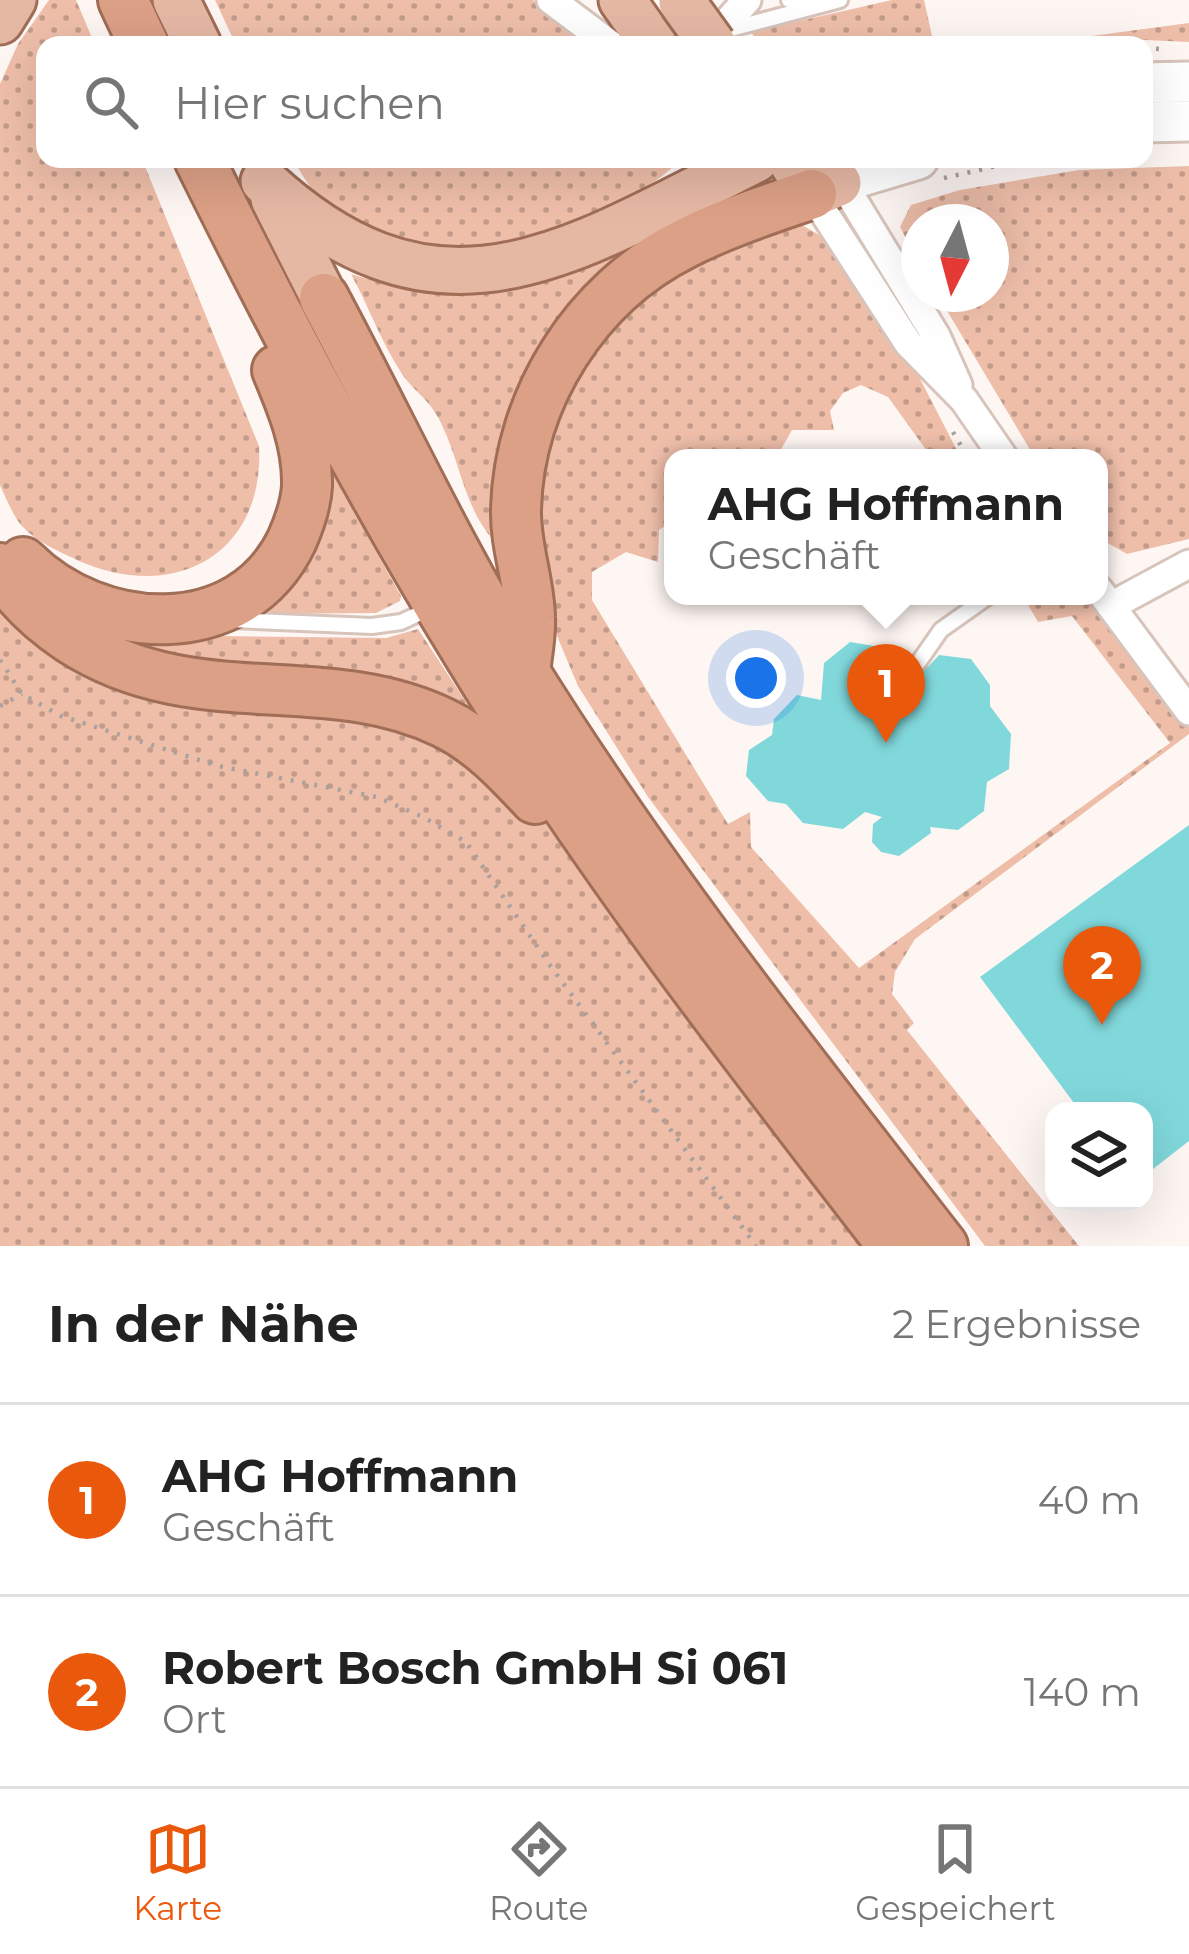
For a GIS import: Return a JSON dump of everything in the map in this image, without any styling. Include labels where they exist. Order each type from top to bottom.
[{"type":"highway","points":[[123,0],[140,36]]},
{"type":"highway","points":[[203,168],[358,464],[439,604],[584,833],[893,1246]]},
{"type":"highway","points":[[525,672],[530,618],[517,550],[519,471],[539,399],[556,368],[582,326],[648,265],[810,174]]},
{"type":"highway","points":[[0,536],[57,591],[129,617],[199,618],[232,605],[259,586],[282,561],[307,490],[298,421],[262,341],[256,275]]},
{"type":"highway","points":[[324,298],[446,535],[525,672],[613,806],[714,946],[943,1246]]},
{"type":"highway","points":[[0,568],[34,609],[65,634],[109,660],[151,676],[210,687],[348,696],[443,723],[494,754],[544,809],[584,833]]},
{"type":"main road","points":[[176,0],[194,36]]},
{"type":"main road","points":[[684,16],[712,36]]},
{"type":"main road","points":[[1153,83],[1189,82]]},
{"type":"main road","points":[[1153,122],[1189,121]]},
{"type":"main road","points":[[810,174],[931,168]]},
{"type":"main road","points":[[259,170],[318,225],[363,250],[412,267],[466,272],[531,261],[710,171]]},
{"type":"main road","points":[[259,170],[324,298]]},
{"type":"street","points":[[551,0],[631,28]]},
{"type":"street","points":[[718,36],[747,0]]},
{"type":"street","points":[[810,174],[908,344],[964,400],[998,449]]},
{"type":"street","points":[[1108,597],[1189,564]]},
{"type":"street","points":[[1108,602],[1189,711]]},
{"type":"lane","points":[[789,0],[839,0]]},
{"type":"lane","points":[[725,36],[814,3]]},
{"type":"lane","points":[[215,612],[236,622],[372,626],[401,622],[439,604]]},
{"type":"lane","points":[[918,663],[941,630],[976,605]]},
{"type":"path","points":[[0,659],[22,694],[61,716],[218,766],[377,797],[466,842],[549,964],[756,1246]]},
{"type":"path","points":[[0,706],[22,694]]},
{"type":"shaded area","points":[[49,0],[76,0],[91,36],[36,36],[36,168],[146,168],[259,446],[257,484],[247,516],[229,542],[206,560],[178,572],[147,576],[113,572],[77,560],[22,526],[0,485],[0,84],[18,44]]},
{"type":"shaded area","points":[[215,0],[533,0],[575,36],[232,36]]},
{"type":"shaded area","points":[[892,0],[924,0],[932,36],[754,36],[751,32]]},
{"type":"shaded area","points":[[1189,23],[1189,42],[1153,40],[1153,36],[1092,36]]},
{"type":"shaded area","points":[[1189,166],[1189,539],[1127,554],[1108,543],[1108,449],[1030,449],[948,312],[1009,312],[1009,204],[914,204],[960,190],[1079,170]]},
{"type":"shaded area","points":[[299,168],[670,168],[641,190],[551,230],[473,249],[431,247],[387,236],[345,217],[310,186]]},
{"type":"shaded area","points":[[676,221],[608,276],[495,542],[470,500],[441,423],[395,362],[351,274],[445,294],[520,289],[592,263]]},
{"type":"shaded area","points":[[797,222],[826,239],[904,348],[956,449],[926,449],[888,397],[861,385],[843,393],[830,411],[834,430],[792,430],[781,449],[664,449],[664,527],[659,530],[658,562],[626,552],[592,572],[592,600],[728,824],[750,812],[751,847],[859,968],[1170,743],[1072,616],[1038,622],[1028,605],[1106,605],[1189,710],[1189,734],[915,939],[895,972],[892,994],[914,1023],[907,1030],[1045,1203],[1045,1210],[1050,1210],[1079,1246],[985,1246],[648,797],[578,686],[536,586],[533,485],[555,401],[598,336],[686,260]]},
{"type":"shaded area","points":[[328,465],[400,601],[376,613],[245,614]]},
{"type":"shaded area","points":[[12,600],[65,635],[361,698],[544,809],[894,1246],[0,1246],[0,608]]},
{"type":"shaded area","points":[[73,618],[213,636],[386,638],[418,629],[487,734],[186,673]]},
{"type":"building","points":[[850,642],[904,651],[911,664],[928,667],[939,655],[971,659],[990,685],[990,706],[1011,734],[1009,769],[987,782],[984,811],[958,830],[930,827],[931,833],[899,856],[881,852],[872,842],[873,824],[882,817],[865,812],[843,829],[803,823],[786,804],[768,801],[746,776],[749,750],[772,735],[774,719],[797,695],[821,700],[824,663]]},
{"type":"building","points":[[1189,825],[1189,1141],[1153,1169],[1153,1102],[1073,1102],[980,977]]},
{"type":"place","name":"AHG Hoffmann","points":[[886,743]]},
{"type":"place","name":"Robert Bosch GmbH Si 061","points":[[1102,1025]]}]
